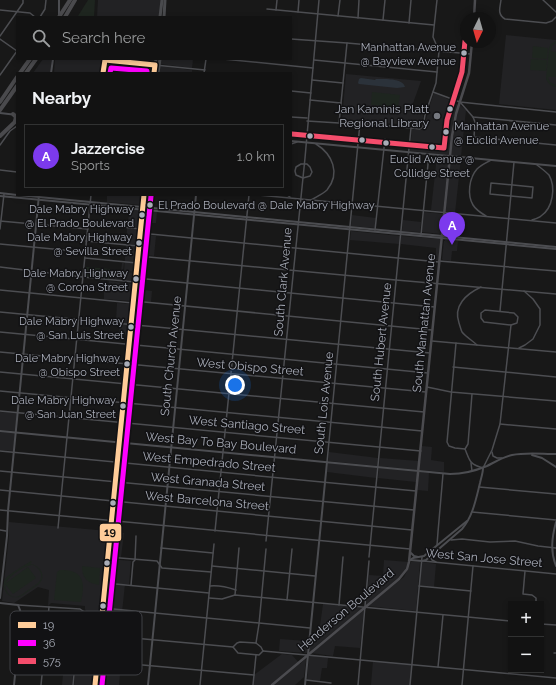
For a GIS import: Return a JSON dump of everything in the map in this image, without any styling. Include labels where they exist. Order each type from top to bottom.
[{"type":"highway","points":[[59,16],[70,0]]},
{"type":"highway","points":[[65,16],[75,0]]},
{"type":"highway","points":[[21,72],[29,60]]},
{"type":"highway","points":[[27,72],[35,60]]},
{"type":"highway","points":[[0,102],[16,78]]},
{"type":"highway","points":[[0,112],[16,87]]},
{"type":"highway","points":[[0,136],[16,121],[15,114]]},
{"type":"main road","points":[[160,16],[162,0]]},
{"type":"main road","points":[[164,16],[165,0]]},
{"type":"main road","points":[[474,12],[475,0]]},
{"type":"main road","name":"South Manhattan Avenue","points":[[410,560],[452,130],[468,73],[472,48]]},
{"type":"main road","points":[[156,60],[158,72]]},
{"type":"main road","points":[[154,72],[160,60]]},
{"type":"main road","points":[[103,611],[144,196]]},
{"type":"main road","name":"Henderson Boulevard","points":[[272,685],[399,579],[407,569],[410,560]]},
{"type":"main road","points":[[95,685],[96,675]]},
{"type":"street","points":[[0,36],[23,3],[23,0]]},
{"type":"street","points":[[41,16],[45,9],[46,0]]},
{"type":"street","points":[[58,16],[60,0]]},
{"type":"street","points":[[276,10],[277,0]]},
{"type":"street","points":[[298,12],[299,0]]},
{"type":"street","name":"South Clark Avenue","points":[[266,541],[294,271],[319,0]]},
{"type":"street","points":[[338,16],[340,0]]},
{"type":"street","points":[[358,18],[359,0]]},
{"type":"street","points":[[383,20],[385,0]]},
{"type":"street","points":[[409,23],[411,0]]},
{"type":"street","points":[[292,117],[339,123],[348,122],[422,128],[436,83],[440,51],[433,37],[437,0]]},
{"type":"street","points":[[501,0],[500,13],[505,19],[546,23],[552,21],[556,17]]},
{"type":"street","points":[[543,0],[556,12]]},
{"type":"street","points":[[267,9],[434,25]]},
{"type":"street","points":[[0,10],[30,13],[34,16]]},
{"type":"street","points":[[0,39],[16,50]]},
{"type":"street","points":[[292,39],[471,54]]},
{"type":"street","points":[[339,123],[347,43]]},
{"type":"street","points":[[0,75],[16,52]]},
{"type":"street","points":[[51,72],[53,60]]},
{"type":"street","points":[[157,65],[205,70],[206,60]]},
{"type":"street","points":[[233,60],[313,68]]},
{"type":"street","points":[[314,60],[437,72]]},
{"type":"street","points":[[312,80],[343,83]]},
{"type":"street","points":[[292,91],[311,93]]},
{"type":"street","points":[[433,92],[460,102],[556,112]]},
{"type":"street","points":[[310,100],[341,103]]},
{"type":"street","points":[[460,102],[473,117],[475,122],[474,137],[556,145]]},
{"type":"street","points":[[0,112],[15,114]]},
{"type":"street","points":[[473,117],[556,125]]},
{"type":"street","name":"South Lois Avenue","points":[[305,685],[360,123]]},
{"type":"street","points":[[0,145],[10,131],[16,127]]},
{"type":"street","name":"South Hubert Avenue","points":[[369,557],[411,128]]},
{"type":"street","points":[[375,232],[384,139]]},
{"type":"street","points":[[292,141],[556,166]]},
{"type":"street","points":[[292,144],[298,141]]},
{"type":"street","points":[[311,200],[326,190],[331,184],[334,174],[334,167],[330,156],[327,152],[314,143]]},
{"type":"street","points":[[420,237],[429,154]]},
{"type":"street","points":[[487,217],[473,205],[470,191],[471,179],[479,167],[491,160]]},
{"type":"street","points":[[500,311],[514,162]]},
{"type":"street","points":[[297,165],[309,165],[312,172],[310,176],[303,178],[296,175],[295,169],[297,165]]},
{"type":"street","points":[[530,221],[541,217],[549,208],[552,198],[553,186],[551,181],[548,175],[537,165]]},
{"type":"street","points":[[0,170],[16,172]]},
{"type":"street","points":[[491,183],[533,186],[532,198],[511,196],[490,194],[491,183]]},
{"type":"street","points":[[0,194],[16,196]]},
{"type":"street","points":[[4,195],[16,195]]},
{"type":"street","points":[[0,229],[4,195]]},
{"type":"street","points":[[22,196],[39,197]]},
{"type":"street","points":[[28,196],[324,226],[375,229],[420,237],[442,237],[556,248]]},
{"type":"street","points":[[58,528],[91,196]]},
{"type":"street","name":"South Church Avenue","points":[[148,685],[196,196]]},
{"type":"street","points":[[215,531],[249,196]]},
{"type":"street","points":[[269,196],[556,223]]},
{"type":"street","points":[[288,196],[292,198]]},
{"type":"street","points":[[0,598],[39,197]]},
{"type":"street","points":[[475,216],[477,210]]},
{"type":"street","points":[[541,217],[542,222]]},
{"type":"street","points":[[0,221],[88,229]]},
{"type":"street","points":[[88,223],[141,229]]},
{"type":"street","points":[[350,228],[375,232],[432,234],[442,237]]},
{"type":"street","points":[[140,233],[398,258],[556,271]]},
{"type":"street","points":[[431,238],[432,234]]},
{"type":"street","points":[[86,241],[139,246]]},
{"type":"street","points":[[0,244],[86,252]]},
{"type":"street","points":[[138,256],[556,294]]},
{"type":"street","points":[[85,258],[137,263]]},
{"type":"street","points":[[0,267],[135,282]]},
{"type":"street","points":[[136,278],[435,307]]},
{"type":"street","points":[[477,345],[463,333],[458,320],[458,309],[463,298],[474,290],[482,287]]},
{"type":"street","points":[[0,290],[433,330]]},
{"type":"street","points":[[517,348],[525,345],[533,339],[540,325],[540,309],[533,299],[523,290]]},
{"type":"street","points":[[485,310],[514,312],[518,317],[517,323],[510,325],[484,322],[481,318],[481,314],[485,310]]},
{"type":"street","points":[[0,312],[430,353]]},
{"type":"street","points":[[422,561],[431,557],[462,529],[476,503],[483,468],[490,456],[500,424],[510,325]]},
{"type":"street","points":[[0,332],[428,373]]},
{"type":"street","points":[[432,341],[556,352]]},
{"type":"street","points":[[456,343],[447,442],[449,446],[465,449]]},
{"type":"street","name":"West Obispo Street","points":[[0,352],[426,392]]},
{"type":"street","points":[[453,367],[556,377]]},
{"type":"street","points":[[0,372],[424,412]]},
{"type":"street","points":[[427,388],[451,392],[556,401]]},
{"type":"street","points":[[0,391],[422,432]]},
{"type":"street","points":[[465,449],[468,444],[472,394]]},
{"type":"street","name":"West Santiago Street","points":[[0,411],[421,451]]},
{"type":"street","points":[[500,424],[556,429]]},
{"type":"street","name":"West Bay To Bay Boulevard","points":[[0,431],[457,474],[483,468],[502,458],[514,455],[556,454]]},
{"type":"street","points":[[493,447],[493,456],[502,458]]},
{"type":"street","points":[[465,449],[471,463],[472,471]]},
{"type":"street","name":"West Empedrado Street","points":[[0,451],[416,491]]},
{"type":"street","points":[[530,454],[542,458],[556,467]]},
{"type":"street","points":[[471,463],[475,466],[483,468]]},
{"type":"street","name":"West Granada Street","points":[[0,471],[415,510]]},
{"type":"street","points":[[437,546],[443,473]]},
{"type":"street","points":[[479,487],[556,494]]},
{"type":"street","name":"West Barcelona Street","points":[[0,490],[413,530]]},
{"type":"street","points":[[0,510],[370,546],[411,551],[414,556],[422,557]]},
{"type":"street","points":[[472,512],[556,521],[552,536],[552,548],[556,566]]},
{"type":"street","points":[[410,560],[413,558],[422,557],[428,553],[468,520]]},
{"type":"street","points":[[0,530],[6,531]]},
{"type":"street","points":[[131,585],[136,536]]},
{"type":"street","points":[[450,540],[462,539],[490,542],[515,541],[556,548]]},
{"type":"street","points":[[200,685],[214,544]]},
{"type":"street","points":[[161,548],[213,553]]},
{"type":"street","points":[[235,595],[239,548]]},
{"type":"street","points":[[256,643],[262,598],[266,549]]},
{"type":"street","points":[[287,600],[292,549]]},
{"type":"street","points":[[428,553],[436,563]]},
{"type":"street","points":[[108,557],[157,561],[162,568],[211,572]]},
{"type":"street","points":[[339,605],[343,557]]},
{"type":"street","points":[[410,685],[422,557]]},
{"type":"street","name":"West San Jose Street","points":[[410,560],[556,574]]},
{"type":"street","points":[[358,685],[369,561]]},
{"type":"street","points":[[212,566],[316,576]]},
{"type":"street","points":[[462,685],[473,566]]},
{"type":"street","points":[[525,571],[523,594],[536,598],[536,601]]},
{"type":"street","points":[[105,583],[209,593]]},
{"type":"street","points":[[210,586],[225,586],[236,590]]},
{"type":"street","points":[[419,586],[471,591]]},
{"type":"street","points":[[209,598],[222,599],[235,595],[508,621]]},
{"type":"street","points":[[0,603],[80,609],[83,611]]},
{"type":"street","points":[[18,605],[20,611]]},
{"type":"street","points":[[49,607],[49,611]]},
{"type":"street","points":[[103,608],[129,611]]},
{"type":"street","points":[[142,612],[311,628]]},
{"type":"street","points":[[438,667],[443,615]]},
{"type":"street","points":[[544,624],[556,625]]},
{"type":"street","points":[[142,639],[233,647],[238,653],[256,655],[259,655],[263,650]]},
{"type":"street","points":[[233,647],[240,642],[256,643],[263,650],[556,678]]},
{"type":"street","points":[[253,685],[256,655]]},
{"type":"street","points":[[142,665],[254,675]]},
{"type":"street","points":[[14,685],[15,675]]},
{"type":"street","points":[[41,685],[42,675]]},
{"type":"street","points":[[73,685],[74,675]]},
{"type":"street","points":[[306,680],[331,683]]},
{"type":"shaded area","points":[[88,0],[95,0],[94,16],[78,16]]},
{"type":"shaded area","points":[[98,0],[161,0],[159,16],[97,16]]},
{"type":"shaded area","points":[[506,35],[556,40],[556,110],[499,104]]},
{"type":"shaded area","points":[[556,41],[556,43],[552,46],[551,51],[556,52],[556,77],[548,77],[550,82],[556,85],[556,87],[552,86],[546,78],[549,48],[551,44]]},
{"type":"shaded area","points":[[533,46],[548,48],[547,59],[532,58]]},
{"type":"shaded area","points":[[531,59],[547,60],[546,71],[530,70]]},
{"type":"shaded area","points":[[42,60],[52,60],[50,72],[34,72]]},
{"type":"shaded area","points":[[55,60],[155,60],[154,72],[54,72]]},
{"type":"shaded area","points":[[160,60],[193,60],[192,68],[160,64]]},
{"type":"shaded area","points":[[160,66],[192,70],[192,72],[159,72]]},
{"type":"shaded area","points":[[346,74],[421,81],[412,106],[424,110],[422,125],[342,119]]},
{"type":"shaded area","points":[[359,79],[393,80],[401,82],[405,87],[397,88],[359,84]]},
{"type":"shaded area","points":[[372,92],[400,95],[398,107],[371,105]]},
{"type":"shaded area","points":[[434,93],[458,105],[453,121],[449,155],[410,151],[412,129],[421,130],[424,127]]},
{"type":"shaded area","points":[[460,105],[466,110],[461,156],[451,155],[455,121]]},
{"type":"shaded area","points":[[437,156],[449,157],[443,212],[431,210]]},
{"type":"shaded area","points":[[451,157],[461,158],[455,213],[445,212]]},
{"type":"shaded area","points":[[107,196],[143,196],[142,205],[107,202]]},
{"type":"shaded area","points":[[129,209],[140,210],[139,228],[128,227]]},
{"type":"shaded area","points":[[147,211],[157,212],[156,223],[151,223],[150,233],[143,231],[145,213]]},
{"type":"shaded area","points":[[424,212],[443,214],[441,234],[422,232]]},
{"type":"shaded area","points":[[445,214],[455,215],[453,230],[458,231],[458,236],[443,234]]},
{"type":"shaded area","points":[[352,215],[376,218],[375,228],[351,226]]},
{"type":"shaded area","points":[[403,220],[421,222],[420,232],[402,231]]},
{"type":"shaded area","points":[[127,228],[139,230],[138,245],[126,244]]},
{"type":"shaded area","points":[[351,231],[400,236],[399,244],[350,240]]},
{"type":"shaded area","points":[[145,234],[156,236],[154,256],[140,254],[142,235]]},
{"type":"shaded area","points":[[401,236],[441,239],[439,261],[436,260],[436,248],[401,244]]},
{"type":"shaded area","points":[[445,240],[458,240],[457,251],[452,251],[451,261],[442,259]]},
{"type":"shaded area","points":[[126,245],[137,247],[135,272],[124,271]]},
{"type":"shaded area","points":[[140,257],[148,258],[144,290],[152,291],[151,302],[143,301],[141,324],[134,323]]},
{"type":"shaded area","points":[[122,263],[124,263],[123,271],[135,273],[135,281],[109,279],[110,271],[121,272]]},
{"type":"shaded area","points":[[86,267],[110,269],[109,279],[85,276]]},
{"type":"shaded area","points":[[109,281],[132,284],[131,301],[104,299],[104,289],[108,289]]},
{"type":"shaded area","points":[[117,303],[131,304],[128,335],[119,334],[120,322],[116,322]]},
{"type":"shaded area","points":[[0,412],[17,413],[15,431],[0,430]]},
{"type":"shaded area","points":[[0,432],[15,433],[13,451],[0,450]]},
{"type":"shaded area","points":[[422,446],[432,447],[431,460],[444,462],[444,472],[419,470]]},
{"type":"shaded area","points":[[329,452],[378,458],[377,466],[328,461]]},
{"type":"shaded area","points":[[380,458],[419,461],[418,470],[379,466]]},
{"type":"shaded area","points":[[328,463],[377,468],[376,478],[327,472]]},
{"type":"shaded area","points":[[379,468],[418,472],[416,482],[378,478]]},
{"type":"shaded area","points":[[419,472],[429,473],[428,491],[417,490]]},
{"type":"shaded area","points":[[9,522],[108,531],[101,611],[86,611],[85,606],[51,603],[48,606],[49,590],[38,587],[14,603],[2,601],[9,536]]},
{"type":"shaded area","points":[[111,532],[124,533],[121,557],[109,556]]},
{"type":"shaded area","points":[[110,559],[131,561],[129,584],[125,584],[122,611],[105,611]]},
{"type":"shaded area","points":[[384,560],[409,562],[402,575],[366,605],[369,575],[383,576]]},
{"type":"shaded area","points":[[31,561],[32,562],[30,564],[37,566],[42,574],[39,584],[19,597],[13,597],[8,594],[5,591],[5,579],[13,572]]},
{"type":"shaded area","points":[[411,562],[420,562],[416,611],[367,606],[404,577]]},
{"type":"shaded area","points":[[422,562],[436,564],[434,587],[420,585]]},
{"type":"shaded area","points":[[82,566],[100,568],[99,585],[91,583],[84,577]]},
{"type":"shaded area","points":[[60,570],[72,571],[81,579],[83,586],[81,602],[54,600],[57,572]]},
{"type":"shaded area","points":[[323,604],[363,608],[309,652],[311,633],[319,633]]},
{"type":"shaded area","points":[[364,609],[360,648],[335,646],[333,656],[311,653]]},
{"type":"shaded area","points":[[309,633],[307,653],[279,651],[280,639],[307,641]]},
{"type":"shaded area","points":[[282,654],[292,655],[300,664],[305,659],[306,660],[304,677],[295,685],[254,685],[254,675]]},
{"type":"shaded area","points":[[309,655],[332,658],[328,658],[327,668],[322,668],[320,681],[307,680]]},
{"type":"shaded area","points":[[373,661],[412,664],[410,685],[371,685]]},
{"type":"shaded area","points":[[63,675],[73,675],[72,685],[62,685]]},
{"type":"shaded area","points":[[75,675],[94,675],[93,685],[74,685]]},
{"type":"shaded area","points":[[97,675],[120,675],[119,685],[96,685]]},
{"type":"transit line","name":"575","points":[[292,134],[444,148],[447,120],[462,72],[464,48]]},
{"type":"transit line","name":"19","points":[[103,72],[105,60]]},
{"type":"transit line","name":"19","points":[[105,60],[155,65],[154,72]]},
{"type":"transit line","name":"36","points":[[110,72],[111,68],[147,72]]},
{"type":"transit line","name":"19","points":[[102,611],[144,196]]},
{"type":"transit line","name":"36","points":[[109,611],[151,196]]},
{"type":"transit line","name":"19","points":[[95,685],[96,675]]},
{"type":"transit line","name":"36","points":[[102,685],[103,675]]},
{"type":"place","name":"Manhattan Avenue @ Bayview Avenue","points":[[464,53]]},
{"type":"place","name":"Jan Kaminis Platt Regional Library","points":[[437,116]]},
{"type":"place","name":"Manhattan Avenue @ Euclid Avenue","points":[[446,132]]},
{"type":"place","name":"Euclid Avenue @ Collidge Street","points":[[432,147]]},
{"type":"place","name":"El Prado Boulevard @ Dale Mabry Highway","points":[[150,205]]},
{"type":"place","name":"Dale Mabry Highway @ El Prado Boulevard","points":[[142,215]]},
{"type":"place","name":"Dale Mabry Highway @ Sevilla Street","points":[[139,243]]},
{"type":"place","name":"Jazzercise","points":[[452,245]]},
{"type":"place","name":"Dale Mabry Highway @ Corona Street","points":[[136,279]]},
{"type":"place","name":"Dale Mabry Highway @ San Luis Street","points":[[131,327]]},
{"type":"place","name":"Dale Mabry Highway @ Obispo Street","points":[[127,364]]},
{"type":"place","name":"Dale Mabry Highway @ San Juan Street","points":[[123,406]]}]
